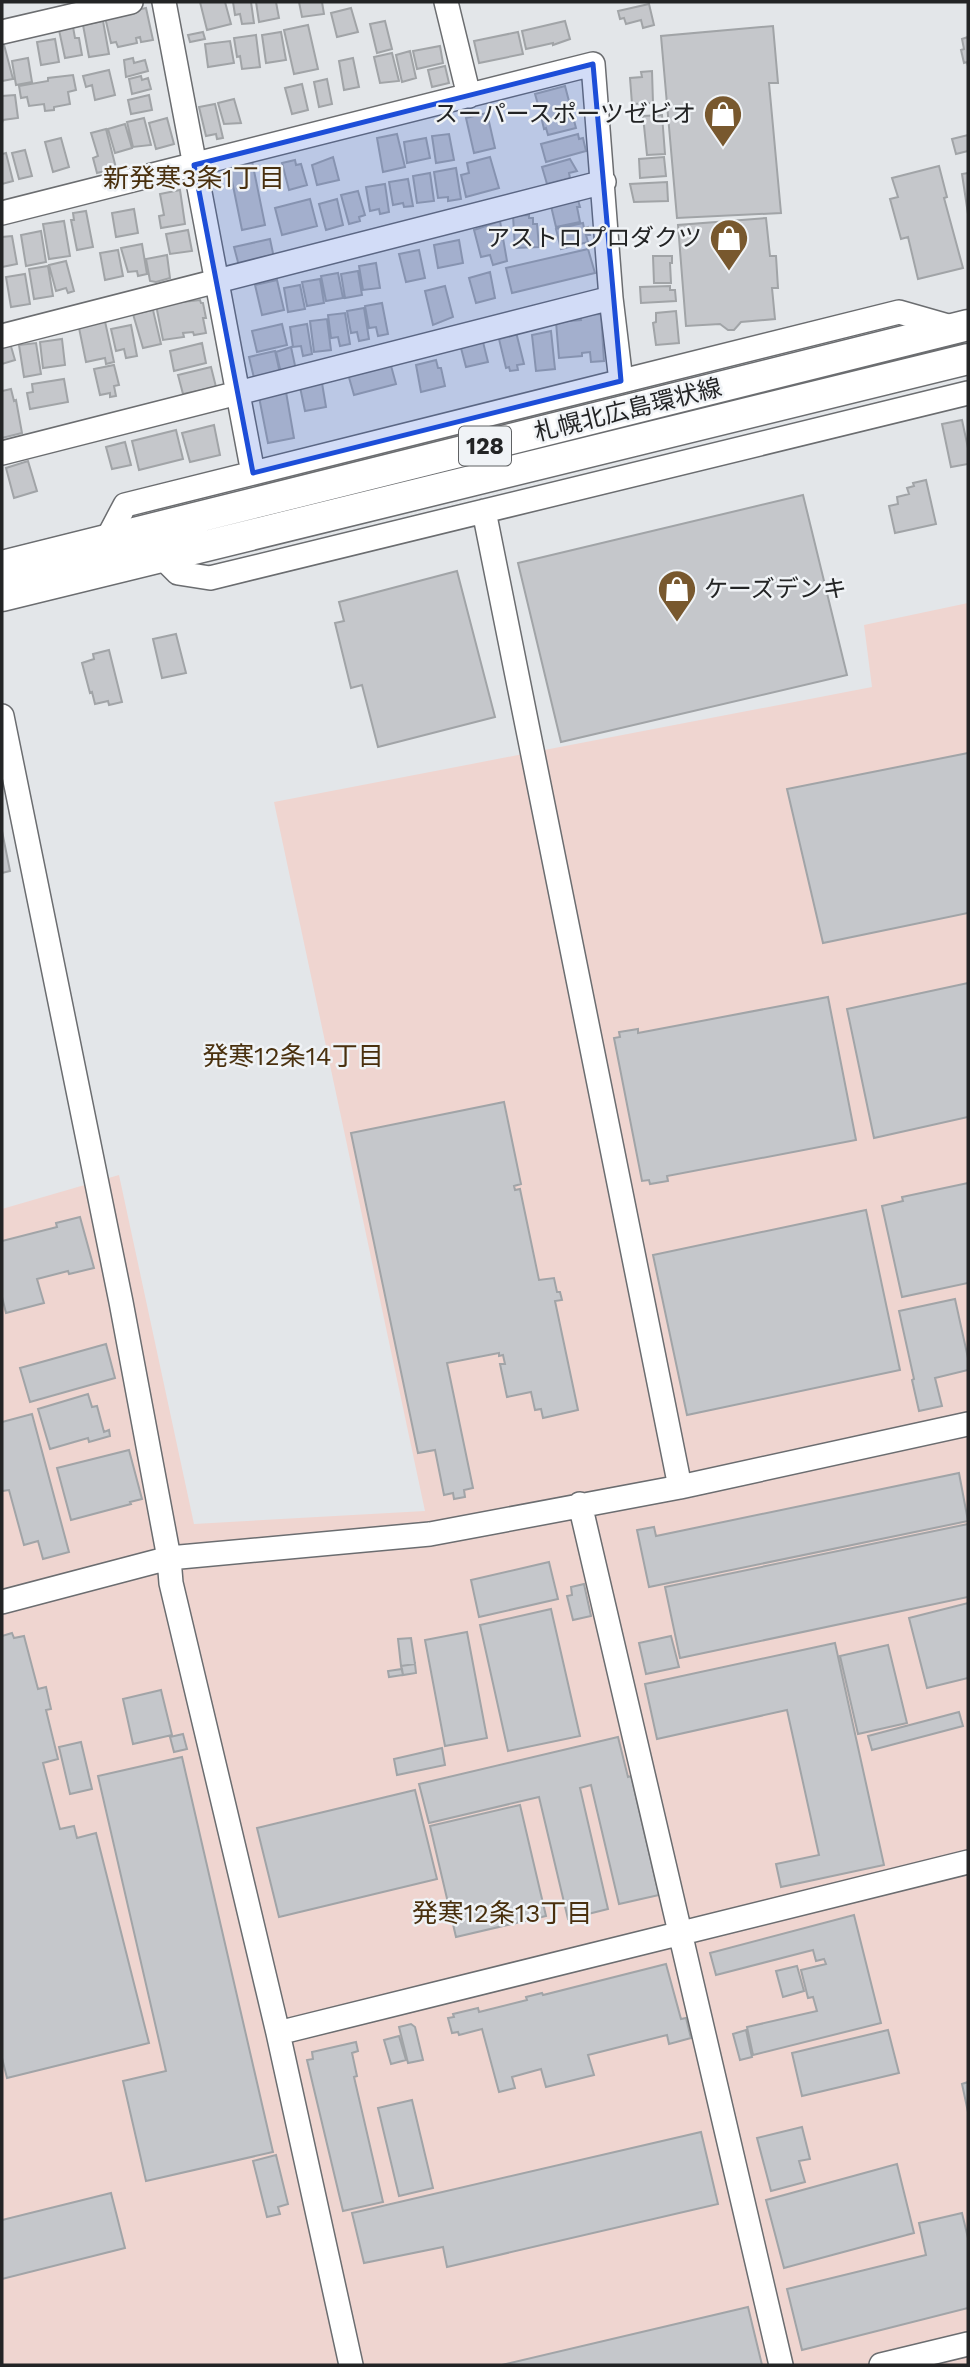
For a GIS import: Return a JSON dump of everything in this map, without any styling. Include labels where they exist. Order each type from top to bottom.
[{"type":"main road","name":"札幌北広島環状線","points":[[2,566],[962,327]]},
{"type":"main road","name":"札幌北広島環状線","points":[[2,596],[968,359]]},
{"type":"street","points":[[2,32],[131,2]]},
{"type":"street","points":[[164,2],[253,473]]},
{"type":"street","points":[[446,2],[469,96]]},
{"type":"street","points":[[2,213],[593,64],[611,298],[621,381]]},
{"type":"street","points":[[2,336],[604,182]]},
{"type":"street","points":[[2,453],[611,298]]},
{"type":"street","points":[[106,541],[125,505],[621,381],[899,312],[962,327]]},
{"type":"street","points":[[162,557],[178,573],[210,578],[968,393]]},
{"type":"street","points":[[484,511],[680,1487]]},
{"type":"street","points":[[2,716],[118,1289],[169,1558],[171,1583],[278,2033],[351,2365]]},
{"type":"street","points":[[2,1602],[169,1558],[430,1534],[680,1487],[968,1424]]},
{"type":"street","points":[[580,1504],[781,2365]]},
{"type":"street","points":[[278,2033],[968,1862]]},
{"type":"street","points":[[881,2365],[968,2344]]},
{"type":"highlighted area","points":[[593,64],[621,381],[253,473],[194,165]]},
{"type":"shaded area","points":[[968,603],[968,2365],[2,2365],[2,1209],[119,1175],[194,1524],[425,1511],[274,802],[872,687],[864,625]]},
{"type":"building","points":[[200,2],[225,2],[231,24],[207,30]]},
{"type":"building","points":[[233,2],[251,2],[254,23],[242,24],[240,14],[235,15]]},
{"type":"building","points":[[256,2],[276,2],[279,18],[259,22]]},
{"type":"building","points":[[299,2],[322,2],[324,14],[302,17]]},
{"type":"building","points":[[649,4],[654,25],[643,28],[641,20],[626,24],[624,18],[620,19],[618,11]]},
{"type":"building","points":[[146,8],[153,40],[141,42],[140,37],[136,38],[137,43],[118,47],[116,42],[111,43],[105,17]]},
{"type":"building","points":[[351,8],[358,32],[337,37],[331,13]]},
{"type":"building","points":[[103,21],[109,54],[89,57],[83,25]]},
{"type":"building","points":[[385,21],[392,49],[377,53],[370,24]]},
{"type":"building","points":[[565,21],[570,39],[526,49],[522,31]]},
{"type":"building","points":[[308,25],[318,69],[294,74],[284,30]]},
{"type":"building","name":"スーパースポーツゼビオ","points":[[773,26],[778,83],[769,83],[781,213],[677,218],[661,36]]},
{"type":"building","points":[[73,27],[75,38],[79,38],[82,55],[65,58],[59,30]]},
{"type":"building","points":[[203,32],[205,39],[190,42],[188,35]]},
{"type":"building","points":[[281,32],[286,60],[266,63],[262,35]]},
{"type":"building","points":[[518,32],[523,54],[479,63],[474,41]]},
{"type":"building","points":[[256,35],[260,67],[242,69],[234,38]]},
{"type":"building","points":[[2,37],[13,79],[2,81]]},
{"type":"building","points":[[968,37],[968,66],[967,62],[964,63],[961,50],[964,49],[962,39]]},
{"type":"building","points":[[55,39],[59,62],[41,65],[37,42]]},
{"type":"building","points":[[230,41],[234,63],[208,67],[205,44]]},
{"type":"building","points":[[440,46],[443,63],[417,69],[413,51]]},
{"type":"building","points":[[410,51],[416,78],[402,82],[396,55]]},
{"type":"building","points":[[392,53],[399,81],[380,83],[374,57]]},
{"type":"building","points":[[28,58],[32,82],[16,85],[12,61]]},
{"type":"building","points":[[133,58],[134,63],[145,60],[148,71],[126,77],[124,60]]},
{"type":"building","points":[[353,58],[359,87],[344,90],[339,61]]},
{"type":"building","points":[[445,66],[449,83],[432,87],[428,70]]},
{"type":"building","points":[[109,70],[115,95],[95,100],[92,85],[86,87],[83,76]]},
{"type":"building","points":[[652,71],[653,103],[632,104],[630,78],[642,77],[641,72]]},
{"type":"building","points":[[73,75],[76,90],[68,92],[70,104],[45,111],[44,104],[29,106],[27,97],[21,98],[19,86]]},
{"type":"building","points":[[141,76],[142,80],[148,78],[151,89],[132,94],[129,79]]},
{"type":"building","points":[[327,79],[332,104],[319,107],[314,82]]},
{"type":"building","points":[[302,84],[308,110],[292,114],[285,88]]},
{"type":"building","points":[[565,86],[576,128],[548,135],[535,94]]},
{"type":"building","points":[[15,95],[18,118],[3,120],[2,123],[2,96]]},
{"type":"building","points":[[149,95],[152,110],[131,114],[128,100]]},
{"type":"building","points":[[234,99],[241,123],[224,124],[218,103]]},
{"type":"building","points":[[215,104],[223,138],[217,139],[216,134],[206,136],[199,107]]},
{"type":"building","points":[[487,113],[495,148],[474,153],[466,118]]},
{"type":"building","points":[[662,115],[665,154],[647,155],[643,116]]},
{"type":"building","points":[[144,118],[151,145],[133,147],[127,122]]},
{"type":"building","points":[[167,118],[174,144],[156,149],[149,123]]},
{"type":"building","points":[[125,124],[132,148],[115,153],[108,129]]},
{"type":"building","points":[[106,129],[116,168],[97,173],[93,158],[98,156],[91,133]]},
{"type":"building","points":[[397,134],[405,167],[383,172],[377,138]]},
{"type":"building","points":[[449,134],[454,160],[436,163],[432,136]]},
{"type":"building","points":[[578,134],[579,139],[583,138],[586,151],[546,162],[541,144]]},
{"type":"building","points":[[968,135],[968,151],[956,154],[952,139]]},
{"type":"building","points":[[61,138],[69,167],[53,172],[45,142]]},
{"type":"building","points":[[426,138],[430,158],[407,163],[404,142]]},
{"type":"building","points":[[25,150],[32,176],[19,179],[12,153]]},
{"type":"building","points":[[6,153],[13,181],[2,184],[2,154]]},
{"type":"building","points":[[333,157],[339,180],[317,185],[312,165]]},
{"type":"building","points":[[490,157],[499,188],[466,197],[461,175],[469,173],[467,163]]},
{"type":"building","points":[[664,157],[666,176],[640,178],[639,159]]},
{"type":"building","points":[[570,159],[577,171],[569,173],[570,178],[547,184],[542,167]]},
{"type":"building","points":[[295,160],[296,165],[301,164],[307,185],[289,190],[282,163]]},
{"type":"building","points":[[252,161],[265,225],[242,230],[229,166]]},
{"type":"building","points":[[939,166],[947,197],[944,198],[963,268],[918,279],[908,237],[901,239],[890,199],[898,197],[892,178]]},
{"type":"building","points":[[456,168],[461,199],[448,201],[448,197],[438,198],[434,172]]},
{"type":"building","points":[[430,173],[434,201],[417,203],[413,176]]},
{"type":"building","points":[[968,173],[968,214],[962,174]]},
{"type":"building","points":[[408,179],[413,206],[404,207],[403,203],[393,205],[389,182]]},
{"type":"building","points":[[667,182],[668,201],[634,202],[630,184]]},
{"type":"building","points":[[385,184],[389,212],[380,214],[379,209],[370,211],[366,187]]},
{"type":"building","points":[[180,190],[185,224],[161,228],[159,216],[164,215],[160,194]]},
{"type":"building","points":[[358,191],[365,215],[359,217],[360,221],[349,224],[341,195]]},
{"type":"building","points":[[310,199],[317,226],[282,235],[275,208]]},
{"type":"building","points":[[337,199],[343,225],[326,230],[319,204]]},
{"type":"building","points":[[578,200],[580,222],[556,227],[551,206]]},
{"type":"building","points":[[134,209],[138,233],[116,237],[112,213]]},
{"type":"building","points":[[86,211],[93,247],[77,250],[71,220],[74,220],[73,213]]},
{"type":"building","points":[[529,215],[529,218],[533,218],[533,224],[537,224],[539,247],[515,248],[513,216]]},
{"type":"building","name":"アストロプロダクツ","points":[[766,218],[770,256],[776,256],[778,288],[772,288],[775,319],[741,322],[734,330],[728,330],[720,324],[686,326],[678,225]]},
{"type":"building","points":[[64,221],[70,256],[49,259],[43,224]]},
{"type":"building","points":[[500,221],[507,261],[493,265],[490,255],[481,257],[474,230]]},
{"type":"building","points":[[583,223],[584,228],[588,227],[588,242],[561,249],[556,229]]},
{"type":"building","points":[[188,230],[192,251],[170,254],[166,234]]},
{"type":"building","points":[[41,231],[46,262],[26,266],[21,235]]},
{"type":"building","points":[[12,236],[17,264],[2,267],[2,237]]},
{"type":"building","points":[[270,239],[274,258],[239,266],[234,247]]},
{"type":"building","points":[[459,240],[463,263],[438,268],[434,245]]},
{"type":"building","points":[[142,244],[147,274],[138,276],[137,271],[128,272],[121,248]]},
{"type":"building","points":[[588,249],[595,273],[512,293],[506,268]]},
{"type":"building","points":[[118,250],[123,276],[105,280],[100,253]]},
{"type":"building","points":[[419,250],[425,278],[406,282],[399,254]]},
{"type":"building","points":[[167,255],[170,278],[150,281],[146,259]]},
{"type":"building","points":[[653,256],[672,256],[671,283],[654,283]]},
{"type":"building","points":[[66,261],[74,291],[68,293],[66,288],[56,291],[49,265]]},
{"type":"building","points":[[376,263],[380,288],[363,290],[359,266]]},
{"type":"building","points":[[48,266],[53,296],[34,299],[29,269]]},
{"type":"building","points":[[358,271],[362,295],[345,298],[341,274]]},
{"type":"building","points":[[490,272],[495,298],[476,303],[469,278]]},
{"type":"building","points":[[338,273],[343,298],[326,301],[321,276]]},
{"type":"building","points":[[25,274],[30,304],[11,307],[6,277]]},
{"type":"building","points":[[320,279],[324,303],[307,306],[302,282]]},
{"type":"building","points":[[277,280],[284,310],[262,315],[255,285]]},
{"type":"building","points":[[300,285],[305,309],[288,312],[284,288]]},
{"type":"building","points":[[445,286],[453,317],[433,325],[425,291]]},
{"type":"building","points":[[670,286],[670,290],[675,290],[676,301],[641,303],[640,287]]},
{"type":"building","points":[[200,300],[206,318],[203,318],[206,333],[183,333],[184,337],[163,340],[156,305]]},
{"type":"building","points":[[382,303],[388,334],[378,336],[376,327],[369,328],[365,306]]},
{"type":"building","points":[[364,308],[369,339],[359,341],[357,332],[351,333],[347,311]]},
{"type":"building","points":[[153,310],[161,344],[143,348],[133,314]]},
{"type":"building","points":[[676,311],[679,343],[656,345],[653,323],[656,322],[656,313]]},
{"type":"building","points":[[345,313],[350,344],[340,346],[338,337],[331,338],[328,315]]},
{"type":"building","points":[[601,314],[604,361],[591,362],[590,352],[582,353],[582,356],[559,358],[556,322],[581,320],[580,315]]},
{"type":"building","points":[[104,317],[114,362],[106,364],[105,358],[86,362],[78,323]]},
{"type":"building","points":[[327,319],[331,350],[314,352],[310,321]]},
{"type":"building","points":[[282,324],[287,345],[257,352],[252,331]]},
{"type":"building","points":[[307,324],[312,354],[303,356],[301,346],[293,347],[290,327]]},
{"type":"building","points":[[131,325],[137,356],[126,358],[124,349],[116,351],[111,329]]},
{"type":"building","points":[[551,331],[555,369],[536,371],[532,335]]},
{"type":"building","points":[[516,332],[524,364],[517,365],[518,370],[510,371],[509,367],[506,368],[499,339]]},
{"type":"building","points":[[62,339],[65,365],[43,368],[40,342]]},
{"type":"building","points":[[483,342],[488,362],[466,367],[461,348]]},
{"type":"building","points":[[10,343],[15,360],[2,364],[2,344]]},
{"type":"building","points":[[36,343],[41,374],[24,377],[19,345]]},
{"type":"building","points":[[202,343],[206,363],[174,371],[170,351]]},
{"type":"building","points":[[291,347],[296,370],[281,373],[276,352]]},
{"type":"building","points":[[275,351],[280,373],[254,378],[249,357]]},
{"type":"building","points":[[436,360],[438,368],[441,368],[445,386],[421,392],[416,365]]},
{"type":"building","points":[[390,362],[396,384],[354,395],[348,374]]},
{"type":"building","points":[[114,365],[119,385],[114,386],[116,396],[110,397],[110,393],[100,395],[94,369]]},
{"type":"building","points":[[211,367],[216,387],[183,394],[178,375]]},
{"type":"building","points":[[64,379],[68,402],[30,409],[27,393],[33,392],[32,384]]},
{"type":"building","points":[[322,383],[326,407],[305,411],[300,387]]},
{"type":"building","points":[[11,389],[14,401],[16,400],[22,433],[2,438],[2,391]]},
{"type":"building","points":[[286,392],[294,438],[268,443],[259,397]]},
{"type":"building","points":[[962,420],[968,448],[968,464],[951,467],[942,424]]},
{"type":"building","points":[[214,425],[220,455],[190,462],[182,433]]},
{"type":"building","points":[[176,430],[183,459],[139,470],[132,441]]},
{"type":"building","points":[[125,442],[131,465],[112,469],[106,447]]},
{"type":"building","points":[[28,461],[37,491],[14,498],[6,468]]},
{"type":"building","points":[[926,480],[936,524],[895,533],[889,506],[898,504],[897,497],[909,494],[907,488],[914,486],[913,483]]},
{"type":"building","points":[[803,495],[847,675],[561,742],[518,563]]},
{"type":"building","points":[[457,571],[495,717],[378,747],[362,685],[351,688],[335,623],[344,621],[339,602]]},
{"type":"building","points":[[176,634],[186,673],[162,678],[153,639]]},
{"type":"building","points":[[109,650],[122,702],[95,704],[82,663],[94,659],[93,654]]},
{"type":"building","points":[[968,753],[968,913],[823,943],[787,789]]},
{"type":"building","points":[[2,831],[10,871],[2,873]]},
{"type":"building","points":[[968,983],[968,1117],[874,1138],[847,1009]]},
{"type":"building","points":[[828,997],[856,1140],[667,1176],[668,1181],[650,1184],[649,1180],[642,1181],[614,1038],[620,1037],[619,1032],[638,1029],[638,1033]]},
{"type":"building","points":[[504,1102],[521,1184],[514,1186],[515,1190],[520,1189],[539,1280],[554,1278],[562,1300],[555,1301],[578,1410],[543,1418],[541,1409],[535,1410],[531,1392],[507,1397],[500,1364],[505,1364],[503,1355],[499,1356],[499,1353],[447,1363],[473,1488],[464,1490],[465,1497],[454,1499],[453,1493],[444,1495],[435,1450],[418,1453],[351,1133]]},
{"type":"building","points":[[968,1183],[968,1283],[902,1297],[882,1206],[903,1201],[902,1197]]},
{"type":"building","points":[[866,1210],[900,1370],[687,1415],[653,1255]]},
{"type":"building","points":[[80,1217],[94,1268],[37,1279],[44,1303],[6,1313],[2,1297],[2,1241],[57,1227],[56,1223]]},
{"type":"building","points":[[955,1299],[968,1358],[968,1370],[935,1378],[942,1406],[919,1411],[899,1311]]},
{"type":"building","points":[[106,1344],[115,1378],[30,1402],[20,1368]]},
{"type":"building","points":[[88,1394],[92,1407],[97,1406],[104,1432],[109,1430],[110,1436],[89,1442],[88,1438],[50,1449],[38,1409]]},
{"type":"building","points":[[32,1414],[69,1552],[43,1559],[38,1541],[24,1545],[9,1490],[2,1491],[2,1422]]},
{"type":"building","points":[[129,1450],[142,1499],[71,1520],[57,1468]]},
{"type":"building","points":[[959,1473],[968,1521],[649,1587],[637,1530],[654,1527],[656,1536]]},
{"type":"building","points":[[968,1524],[968,1597],[680,1658],[665,1587]]},
{"type":"building","points":[[549,1562],[558,1599],[479,1617],[471,1580]]},
{"type":"building","points":[[584,1584],[591,1616],[573,1620],[567,1596],[572,1595],[571,1587]]},
{"type":"building","points":[[968,1603],[968,1678],[927,1688],[909,1618]]},
{"type":"building","points":[[551,1609],[580,1736],[508,1751],[480,1625]]},
{"type":"building","points":[[467,1632],[487,1738],[445,1746],[425,1640]]},
{"type":"building","points":[[12,1633],[14,1638],[24,1636],[38,1689],[46,1687],[51,1709],[46,1710],[58,1759],[43,1763],[60,1829],[74,1826],[77,1838],[96,1833],[149,2043],[7,2078],[2,2058],[2,1636]]},
{"type":"building","points":[[671,1636],[679,1667],[646,1674],[639,1643]]},
{"type":"building","points":[[411,1638],[415,1664],[401,1666],[398,1639]]},
{"type":"building","points":[[835,1643],[884,1865],[781,1887],[776,1864],[819,1855],[787,1710],[657,1739],[645,1684]]},
{"type":"building","points":[[888,1645],[907,1723],[858,1734],[840,1656]]},
{"type":"building","points":[[415,1664],[416,1673],[403,1675],[401,1666]]},
{"type":"building","points":[[402,1669],[403,1675],[389,1677],[388,1671]]},
{"type":"building","points":[[161,1690],[172,1735],[133,1744],[123,1699]]},
{"type":"building","points":[[959,1712],[963,1726],[872,1750],[868,1736]]},
{"type":"building","points":[[183,1734],[187,1749],[174,1752],[170,1737]]},
{"type":"building","points":[[618,1737],[628,1777],[631,1776],[659,1895],[619,1904],[591,1785],[580,1788],[608,1909],[568,1919],[539,1797],[429,1823],[419,1784]]},
{"type":"building","points":[[81,1742],[92,1789],[70,1794],[59,1747]]},
{"type":"building","points":[[442,1748],[445,1765],[397,1775],[394,1759]]},
{"type":"building","points":[[182,1757],[273,2152],[146,2181],[123,2081],[166,2071],[98,1776]]},
{"type":"building","points":[[415,1790],[437,1879],[279,1917],[257,1828]]},
{"type":"building","points":[[520,1805],[546,1916],[456,1937],[430,1826]]},
{"type":"building","points":[[854,1915],[881,2023],[753,2055],[747,2027],[817,2011],[813,1997],[808,1998],[801,1970],[826,1964],[824,1959],[816,1961],[813,1950],[716,1975],[710,1953]]},
{"type":"building","points":[[666,1964],[681,2019],[686,2018],[691,2038],[669,2044],[667,2035],[588,2055],[594,2075],[546,2087],[541,2069],[512,2077],[515,2088],[499,2092],[482,2029],[459,2035],[458,2032],[452,2033],[448,2018],[454,2017],[453,2014],[478,2008],[479,2012],[527,2000],[526,1997]]},
{"type":"building","points":[[797,1966],[804,1991],[783,1997],[776,1971]]},
{"type":"building","points":[[411,2024],[415,2027],[423,2060],[408,2063],[399,2027]]},
{"type":"building","points":[[746,2030],[752,2057],[740,2060],[733,2034]]},
{"type":"building","points":[[888,2030],[899,2073],[802,2096],[792,2053]]},
{"type":"building","points":[[399,2036],[406,2060],[391,2064],[384,2040]]},
{"type":"building","points":[[356,2042],[358,2051],[352,2053],[357,2076],[354,2077],[383,2202],[343,2211],[307,2060],[313,2059],[312,2052]]},
{"type":"building","points":[[968,2082],[968,2112],[962,2084]]},
{"type":"building","points":[[412,2100],[433,2188],[399,2196],[378,2108]]},
{"type":"building","points":[[802,2127],[810,2159],[799,2161],[805,2182],[771,2191],[757,2138]]},
{"type":"building","points":[[701,2132],[718,2204],[447,2267],[443,2247],[364,2263],[352,2213]]},
{"type":"building","points":[[276,2155],[288,2204],[278,2207],[280,2214],[267,2217],[253,2161]]},
{"type":"building","points":[[897,2164],[914,2233],[784,2268],[766,2200]]},
{"type":"building","points":[[111,2193],[125,2248],[2,2279],[2,2220]]},
{"type":"building","points":[[962,2213],[968,2238],[968,2308],[802,2350],[787,2289],[926,2255],[919,2223]]},
{"type":"building","points":[[748,2307],[762,2365],[502,2365]]},
{"type":"place","name":"スーパースポーツゼビオ","points":[[723,148]]},
{"type":"place","name":"アストロプロダクツ","points":[[729,272]]},
{"type":"place","name":"ケーズデンキ","points":[[677,623]]},
{"type":"district","name":"新発寒3条1丁目","points":[[194,178]]},
{"type":"district","name":"発寒12条14丁目","points":[[293,1056]]},
{"type":"district","name":"発寒12条13丁目","points":[[502,1913]]}]
